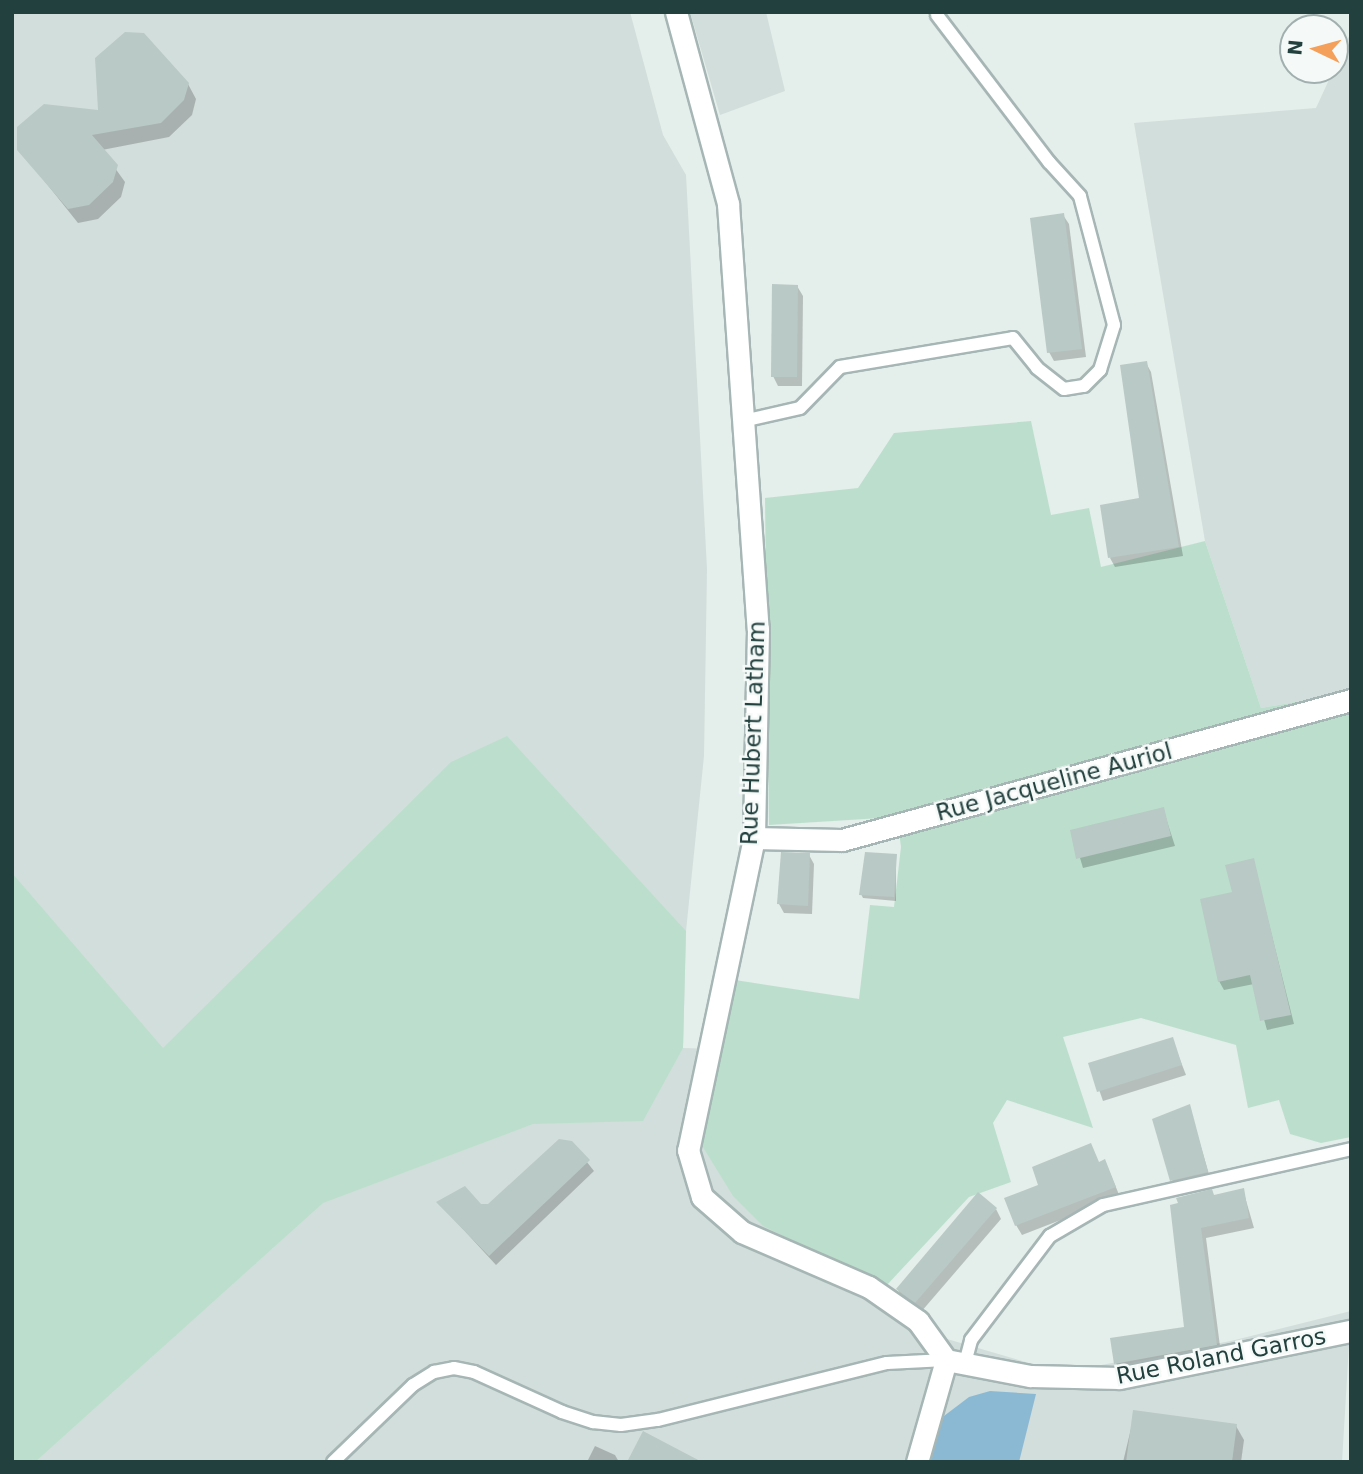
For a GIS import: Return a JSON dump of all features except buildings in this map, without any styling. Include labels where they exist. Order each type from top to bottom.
[{"type":"street","name":"Rue Hubert Latham","points":[[676,12],[728,204],[758,629],[754,838],[688,1150],[702,1197],[742,1232],[869,1287],[918,1321],[956,1361]]},
{"type":"street","name":"Rue Jacqueline Auriol","points":[[754,838],[842,840],[1351,700]]},
{"type":"street","name":"Rue Roland Garros","points":[[956,1361],[1030,1376],[1119,1378],[1351,1331]]},
{"type":"street","points":[[917,1462],[956,1361]]},
{"type":"lane","points":[[743,421],[800,408],[841,366],[1013,338],[1037,368],[1064,389],[1084,386],[1100,370],[1114,325],[1080,196],[1049,162],[937,15]]},
{"type":"lane","points":[[332,1462],[413,1385],[434,1372],[454,1368],[474,1372],[562,1412],[593,1422],[621,1425],[658,1420],[887,1363],[956,1361],[1050,1237],[1103,1205],[1351,1149]]},
{"type":"shaded area","points":[[12,12],[630,12],[663,135],[686,175],[707,569],[704,756],[686,931],[683,1048],[717,1049],[846,1265],[886,1286],[947,1339],[1046,1368],[1096,1366],[1231,1341],[1351,1311],[1342,1462],[12,1462]]},
{"type":"shaded area","points":[[690,12],[766,12],[785,91],[720,115]]},
{"type":"shaded area","points":[[1351,32],[1351,692],[1261,708],[1205,541],[1134,123],[1316,108],[1327,84],[1349,84]]},
{"type":"green space","points":[[1031,421],[1051,515],[1089,508],[1101,567],[1205,541],[1261,708],[1351,692],[1351,1137],[1321,1143],[1290,1134],[1279,1100],[1248,1108],[1236,1045],[1141,1018],[1063,1037],[1093,1128],[1007,1100],[993,1123],[1011,1182],[969,1197],[886,1286],[763,1226],[733,1196],[701,1144],[705,1105],[735,980],[859,999],[870,905],[894,907],[901,847],[897,817],[769,825],[765,498],[858,488],[894,433]]},
{"type":"green space","points":[[507,736],[686,931],[683,1048],[643,1121],[533,1124],[323,1203],[35,1462],[12,1462],[12,873],[163,1048],[451,762]]},
{"type":"water","points":[[990,1391],[1036,1394],[1019,1462],[926,1462],[944,1416],[969,1397]]}]
